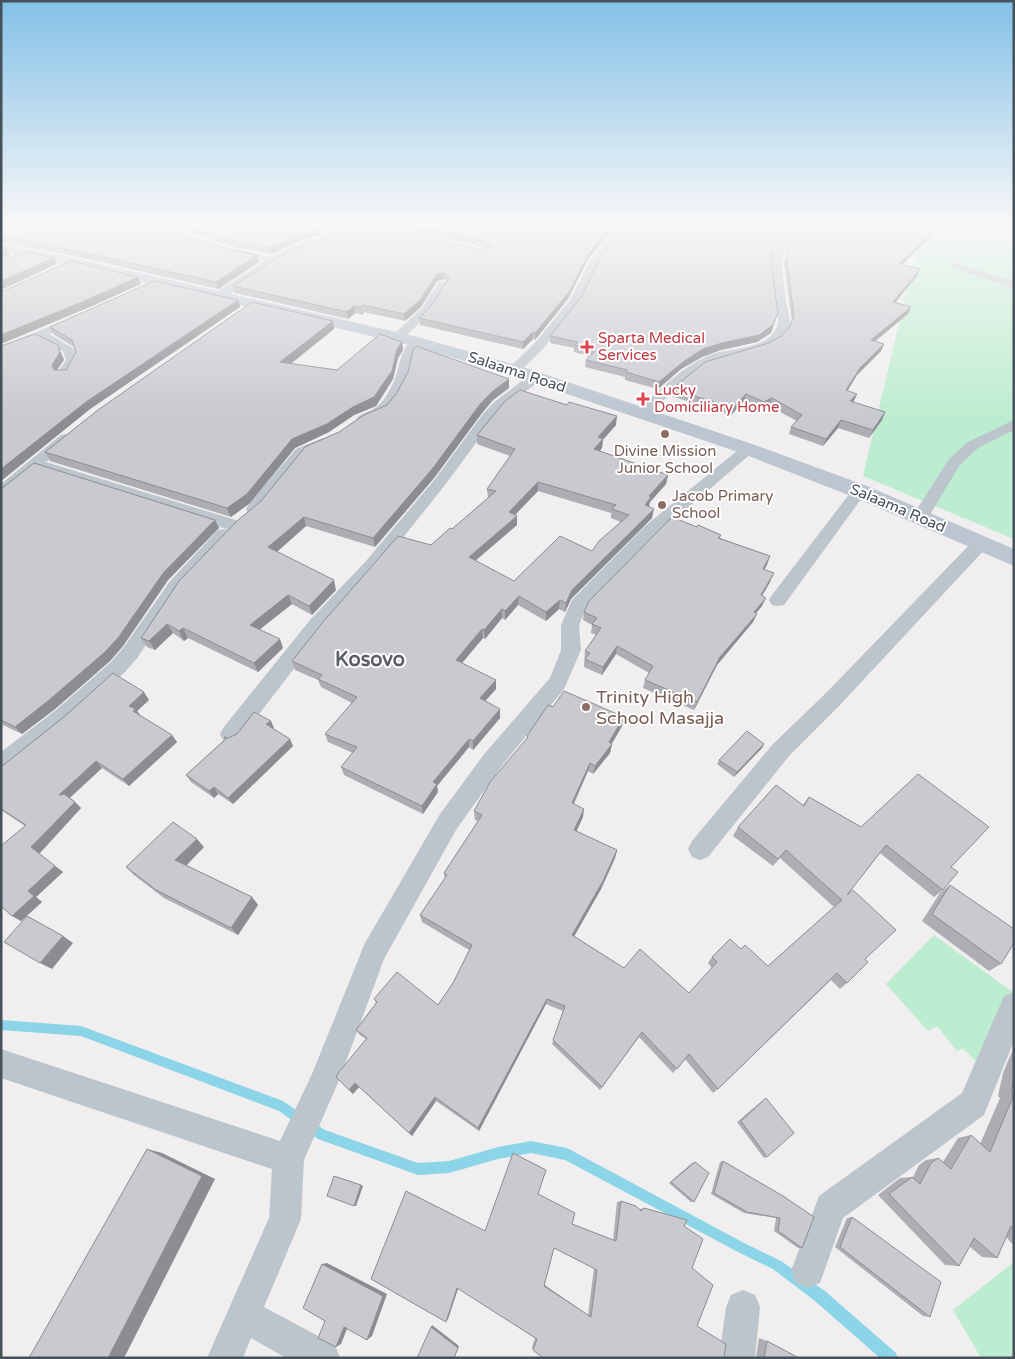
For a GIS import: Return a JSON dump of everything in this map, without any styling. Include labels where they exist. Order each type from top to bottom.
[{"type":"main road","name":"Salaama Road","points":[[180,289],[219,295],[398,337],[536,377],[748,449],[858,491],[1014,558]]},
{"type":"street","points":[[219,295],[228,289]]},
{"type":"street","points":[[398,337],[426,310],[439,289]]},
{"type":"street","points":[[514,370],[538,347],[575,301],[581,289]]},
{"type":"street","points":[[642,413],[698,365],[718,356],[739,354],[758,348],[779,334],[784,324],[779,289]]},
{"type":"street","points":[[238,314],[254,303]]},
{"type":"street","points":[[1,350],[87,314]]},
{"type":"street","points":[[39,334],[69,349],[72,360],[63,373]]},
{"type":"street","points":[[353,425],[382,410],[389,402],[401,380],[406,358],[418,342]]},
{"type":"street","points":[[232,734],[317,624],[372,565],[440,482],[488,417],[499,405],[536,377]]},
{"type":"street","points":[[920,517],[954,462],[973,445],[1014,424]]},
{"type":"street","points":[[1,492],[75,430]]},
{"type":"street","points":[[1,765],[63,716],[118,667],[131,652],[176,585],[233,525],[257,507],[301,452],[336,437]]},
{"type":"street","points":[[225,1358],[285,1219],[294,1146],[323,1082],[374,952],[448,822],[493,760],[557,684],[566,665],[570,650],[570,624],[578,605],[650,531],[748,449]]},
{"type":"street","points":[[36,464],[233,525]]},
{"type":"street","points":[[778,600],[858,491]]},
{"type":"street","points":[[700,849],[781,750],[833,699],[981,543]]},
{"type":"street","points":[[808,1271],[830,1207],[973,1104],[1014,1006]]},
{"type":"street","points":[[1,1063],[294,1146]]},
{"type":"street","points":[[737,1358],[743,1307]]},
{"type":"street","points":[[244,1315],[322,1358]]},
{"type":"green space","points":[[907,289],[1014,289],[1014,539],[863,476]]},
{"type":"green space","points":[[934,935],[1014,993],[991,1078],[963,1048],[957,1051],[937,1026],[928,1031],[886,984]]},
{"type":"green space","points":[[1014,1262],[1014,1358],[981,1358],[953,1310]]},
{"type":"building","points":[[7,289],[110,289],[1,335],[1,292]]},
{"type":"building","points":[[135,289],[191,289],[238,300],[86,402],[1,469],[1,346],[35,334],[58,345],[60,352],[52,365],[54,370],[66,370],[76,352],[72,340],[50,327]]},
{"type":"building","points":[[248,289],[427,289],[420,300],[404,314],[363,305],[362,307],[354,306],[347,312]]},
{"type":"building","points":[[442,289],[570,289],[535,333],[533,332],[523,342],[419,318],[431,306]]},
{"type":"building","points":[[585,289],[775,289],[778,313],[773,325],[759,335],[703,349],[683,362],[659,382],[626,372],[627,370],[586,360],[596,350],[575,345],[578,342],[550,336],[581,297]]},
{"type":"building","points":[[791,289],[903,289],[893,302],[911,307],[871,340],[884,344],[860,368],[846,390],[857,394],[850,401],[885,412],[873,430],[841,420],[826,439],[791,427],[802,415],[772,398],[764,402],[746,394],[733,408],[672,389],[705,362],[769,343],[781,336],[789,328],[794,316]]},
{"type":"building","points":[[252,302],[333,321],[280,362],[337,370],[380,334],[402,342],[397,349],[392,371],[374,397],[353,407],[327,424],[292,439],[247,494],[227,508],[45,452],[98,410]]},
{"type":"building","points":[[416,346],[509,379],[481,403],[433,468],[373,538],[304,517],[268,547],[334,580],[309,606],[288,595],[250,625],[280,639],[254,663],[183,628],[179,631],[167,624],[149,641],[141,638],[179,581],[237,521],[261,501],[305,447],[339,432],[364,415],[387,405],[396,394],[408,372],[413,350]]},
{"type":"building","points":[[520,390],[567,405],[569,402],[617,416],[598,437],[603,439],[594,449],[668,475],[649,496],[651,497],[645,505],[654,509],[572,590],[566,603],[560,600],[546,612],[519,596],[505,611],[502,609],[484,630],[482,629],[456,660],[496,680],[480,698],[500,709],[473,741],[469,739],[433,782],[437,784],[422,806],[341,767],[357,747],[325,734],[357,697],[318,679],[322,675],[292,661],[323,622],[398,536],[431,545],[496,491],[487,489],[515,449],[477,435],[505,401]],"holes":[[[538,482],[616,505],[612,509],[629,515],[599,541],[592,551],[560,536],[514,581],[469,557],[517,516],[509,512]]]},
{"type":"building","points":[[34,463],[215,520],[164,572],[118,638],[104,653],[15,727],[1,720],[1,489]]},
{"type":"building","points":[[672,517],[721,535],[718,538],[770,556],[763,569],[774,573],[761,595],[766,598],[754,612],[757,614],[720,657],[697,702],[645,680],[653,666],[617,646],[603,667],[585,659],[590,653],[585,651],[601,628],[592,624],[597,618],[584,612],[589,601]]},
{"type":"building","points":[[113,673],[144,692],[129,706],[136,709],[133,711],[172,735],[123,779],[96,761],[59,795],[64,794],[75,802],[31,847],[55,866],[28,891],[34,896],[12,916],[1,906],[1,846],[26,825],[1,809],[1,767],[65,716]]},
{"type":"building","points":[[564,691],[624,717],[609,742],[612,744],[595,766],[590,763],[572,803],[584,809],[574,830],[617,850],[603,881],[572,935],[624,968],[640,949],[689,993],[717,962],[712,957],[730,939],[741,949],[745,945],[768,966],[842,900],[786,850],[778,859],[738,827],[776,785],[804,806],[809,797],[861,827],[918,774],[989,827],[951,867],[958,872],[943,890],[886,845],[847,895],[853,890],[896,930],[865,959],[868,962],[847,983],[837,973],[718,1089],[689,1054],[677,1069],[642,1032],[602,1087],[553,1040],[565,1006],[547,999],[478,1128],[435,1097],[409,1133],[355,1083],[349,1090],[336,1077],[367,1038],[356,1030],[377,1002],[374,999],[397,972],[438,1005],[453,983],[472,945],[420,915],[447,875],[444,873],[482,815],[474,811],[490,782],[528,737],[548,705],[553,707]]},
{"type":"building","points":[[254,712],[271,721],[266,724],[290,739],[228,798],[214,787],[209,791],[186,775],[227,738],[224,737],[228,738],[237,734]]},
{"type":"building","points":[[747,731],[764,744],[737,772],[719,760]]},
{"type":"building","points":[[173,822],[197,839],[175,860],[252,897],[231,928],[156,890],[126,867]]},
{"type":"building","points":[[950,885],[1014,929],[1014,943],[1001,964],[932,914]]},
{"type":"building","points":[[27,916],[63,936],[40,963],[4,942]]},
{"type":"building","points":[[1014,1081],[1014,1094],[1011,1092]]},
{"type":"building","points":[[1014,1094],[1014,1229],[1011,1226],[997,1258],[974,1238],[959,1266],[889,1194],[912,1177],[920,1184],[931,1163],[938,1158],[951,1169],[971,1135],[990,1152]]},
{"type":"building","points":[[766,1098],[794,1133],[767,1157],[741,1121]]},
{"type":"building","points":[[147,1149],[202,1176],[108,1358],[29,1358]]},
{"type":"building","points":[[513,1153],[546,1170],[538,1194],[575,1213],[572,1224],[616,1241],[621,1201],[636,1206],[641,1211],[644,1208],[687,1220],[684,1226],[703,1239],[692,1268],[713,1285],[697,1326],[726,1344],[724,1358],[543,1358],[533,1350],[537,1339],[457,1288],[446,1322],[371,1279],[406,1191],[485,1231]],"holes":[[[554,1248],[597,1270],[591,1317],[544,1286]]]},
{"type":"building","points":[[723,1161],[783,1196],[814,1217],[802,1248],[778,1231],[780,1218],[747,1212],[714,1193]]},
{"type":"building","points":[[695,1162],[709,1173],[694,1202],[671,1182]]},
{"type":"building","points":[[334,1176],[361,1185],[354,1206],[327,1196]]},
{"type":"building","points":[[852,1217],[941,1282],[930,1317],[840,1247]]},
{"type":"building","points":[[322,1264],[383,1296],[367,1340],[344,1327],[336,1347],[318,1338],[325,1321],[303,1308]]},
{"type":"building","points":[[431,1327],[458,1348],[454,1358],[417,1358]]},
{"type":"building","points":[[767,1341],[799,1358],[764,1358]]},
{"type":"waterway","points":[[1,1025],[81,1031],[283,1107],[322,1135],[418,1169],[449,1167],[498,1153],[531,1147],[567,1154],[777,1265],[820,1296],[891,1358]]},
{"type":"place","name":"Sparta Medical Services","points":[[587,347]]},
{"type":"place","name":"Lucky Domiciliary Home","points":[[643,399]]},
{"type":"place","name":"Divine Mission Junior School","points":[[665,434]]},
{"type":"place","name":"Jacob Primary School","points":[[662,505]]},
{"type":"place","name":"Trinity High School Masajja","points":[[586,707]]},
{"type":"district","name":"Kosovo","points":[[370,660]]}]
